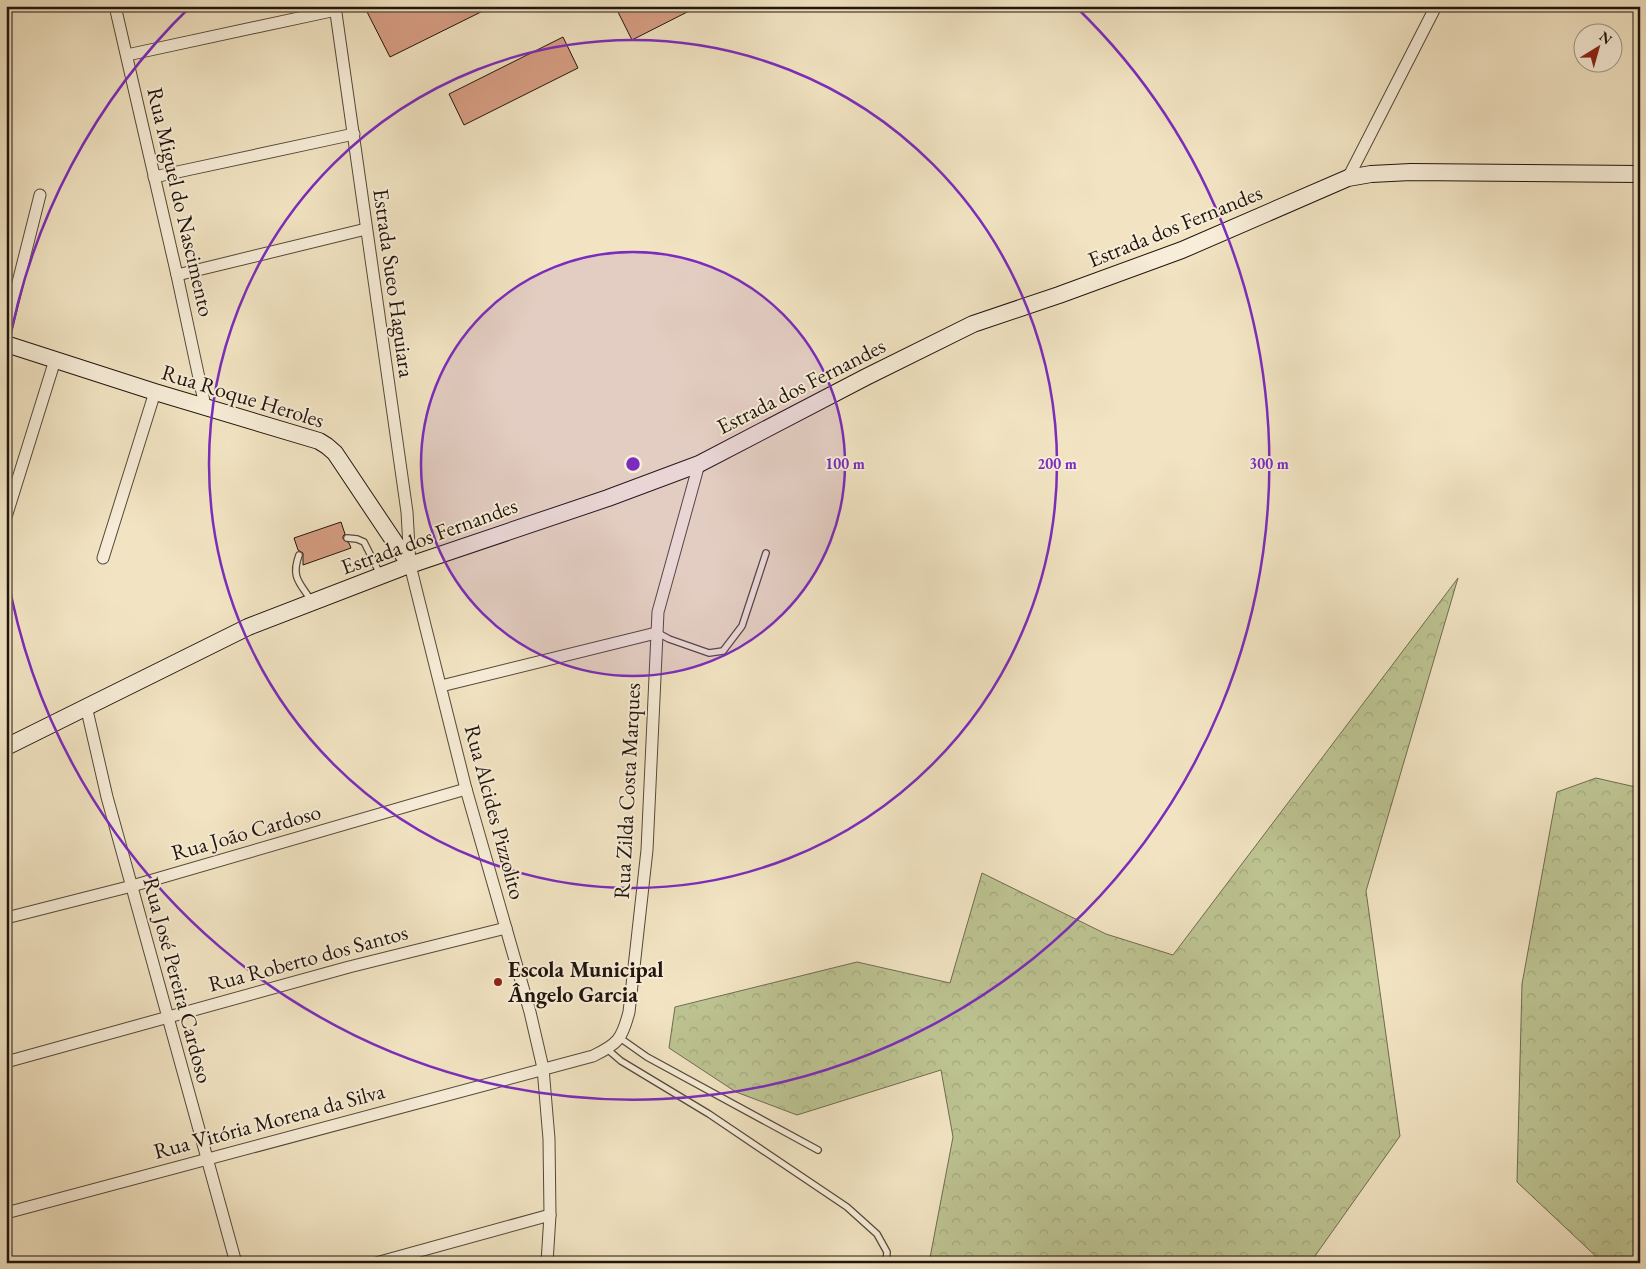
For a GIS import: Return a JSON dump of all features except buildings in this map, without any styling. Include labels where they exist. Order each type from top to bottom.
[{"type":"main road","name":"Estrada dos Fernandes","points":[[6,747],[248,627],[382,575],[608,498],[698,464],[973,324],[1182,250],[1348,178],[1371,174],[1411,172],[1640,174]]},
{"type":"main road","name":"Rua Roque Heroles","points":[[6,344],[155,392],[319,441],[327,446],[343,464],[410,565]]},
{"type":"street","name":"Rua Miguel do Nascimento","points":[[115,6],[206,406]]},
{"type":"street","points":[[1348,178],[1436,6]]},
{"type":"street","points":[[127,55],[336,8]]},
{"type":"street","name":"Estrada Sueo Haguiara","points":[[336,8],[407,512],[410,565]]},
{"type":"street","points":[[154,177],[354,134]]},
{"type":"street","points":[[6,330],[40,194]]},
{"type":"street","points":[[177,275],[366,229]]},
{"type":"street","points":[[6,517],[54,360]]},
{"type":"street","points":[[103,558],[155,392]]},
{"type":"street","name":"Rua Zilda Costa Marques","points":[[543,1068],[593,1056],[607,1050],[620,1038],[625,1028],[629,1012],[647,850],[658,612],[698,464]]},
{"type":"street","name":"Rua Alcides Pizzolito","points":[[410,565],[466,789],[530,1012],[543,1068],[549,1140],[550,1216],[547,1263]]},
{"type":"street","points":[[441,686],[656,633]]},
{"type":"street","name":"Rua José Pereira Cardoso","points":[[86,706],[107,797],[236,1263]]},
{"type":"street","name":"Rua João Cardoso","points":[[6,918],[132,886],[466,789]]},
{"type":"street","name":"Rua Roberto dos Santos","points":[[6,1062],[340,970],[506,928]]},
{"type":"street","name":"Rua Vitória Morena da Silva","points":[[6,1213],[543,1068]]},
{"type":"street","points":[[376,1263],[550,1216]]},
{"type":"lane","points":[[347,538],[358,538],[364,542],[382,575]]},
{"type":"lane","points":[[656,633],[710,653],[723,651],[742,626],[766,553]]},
{"type":"lane","points":[[299,555],[295,575],[312,602]]},
{"type":"lane","points":[[620,1038],[647,1057],[818,1150]]},
{"type":"lane","points":[[607,1050],[621,1061],[709,1114],[848,1206],[877,1234],[887,1252],[886,1263]]},
{"type":"green space","points":[[1458,578],[1366,891],[1400,1136],[1310,1263],[929,1263],[953,1137],[941,1070],[797,1115],[736,1092],[669,1048],[675,1007],[857,962],[950,983],[982,873],[1106,934],[1173,955]]},
{"type":"green space","points":[[1596,778],[1640,788],[1640,1263],[1603,1263],[1517,1182],[1522,984],[1557,792]]},
{"type":"place","name":"Escola Municipal Ângelo Garcia","points":[[498,982]]}]
